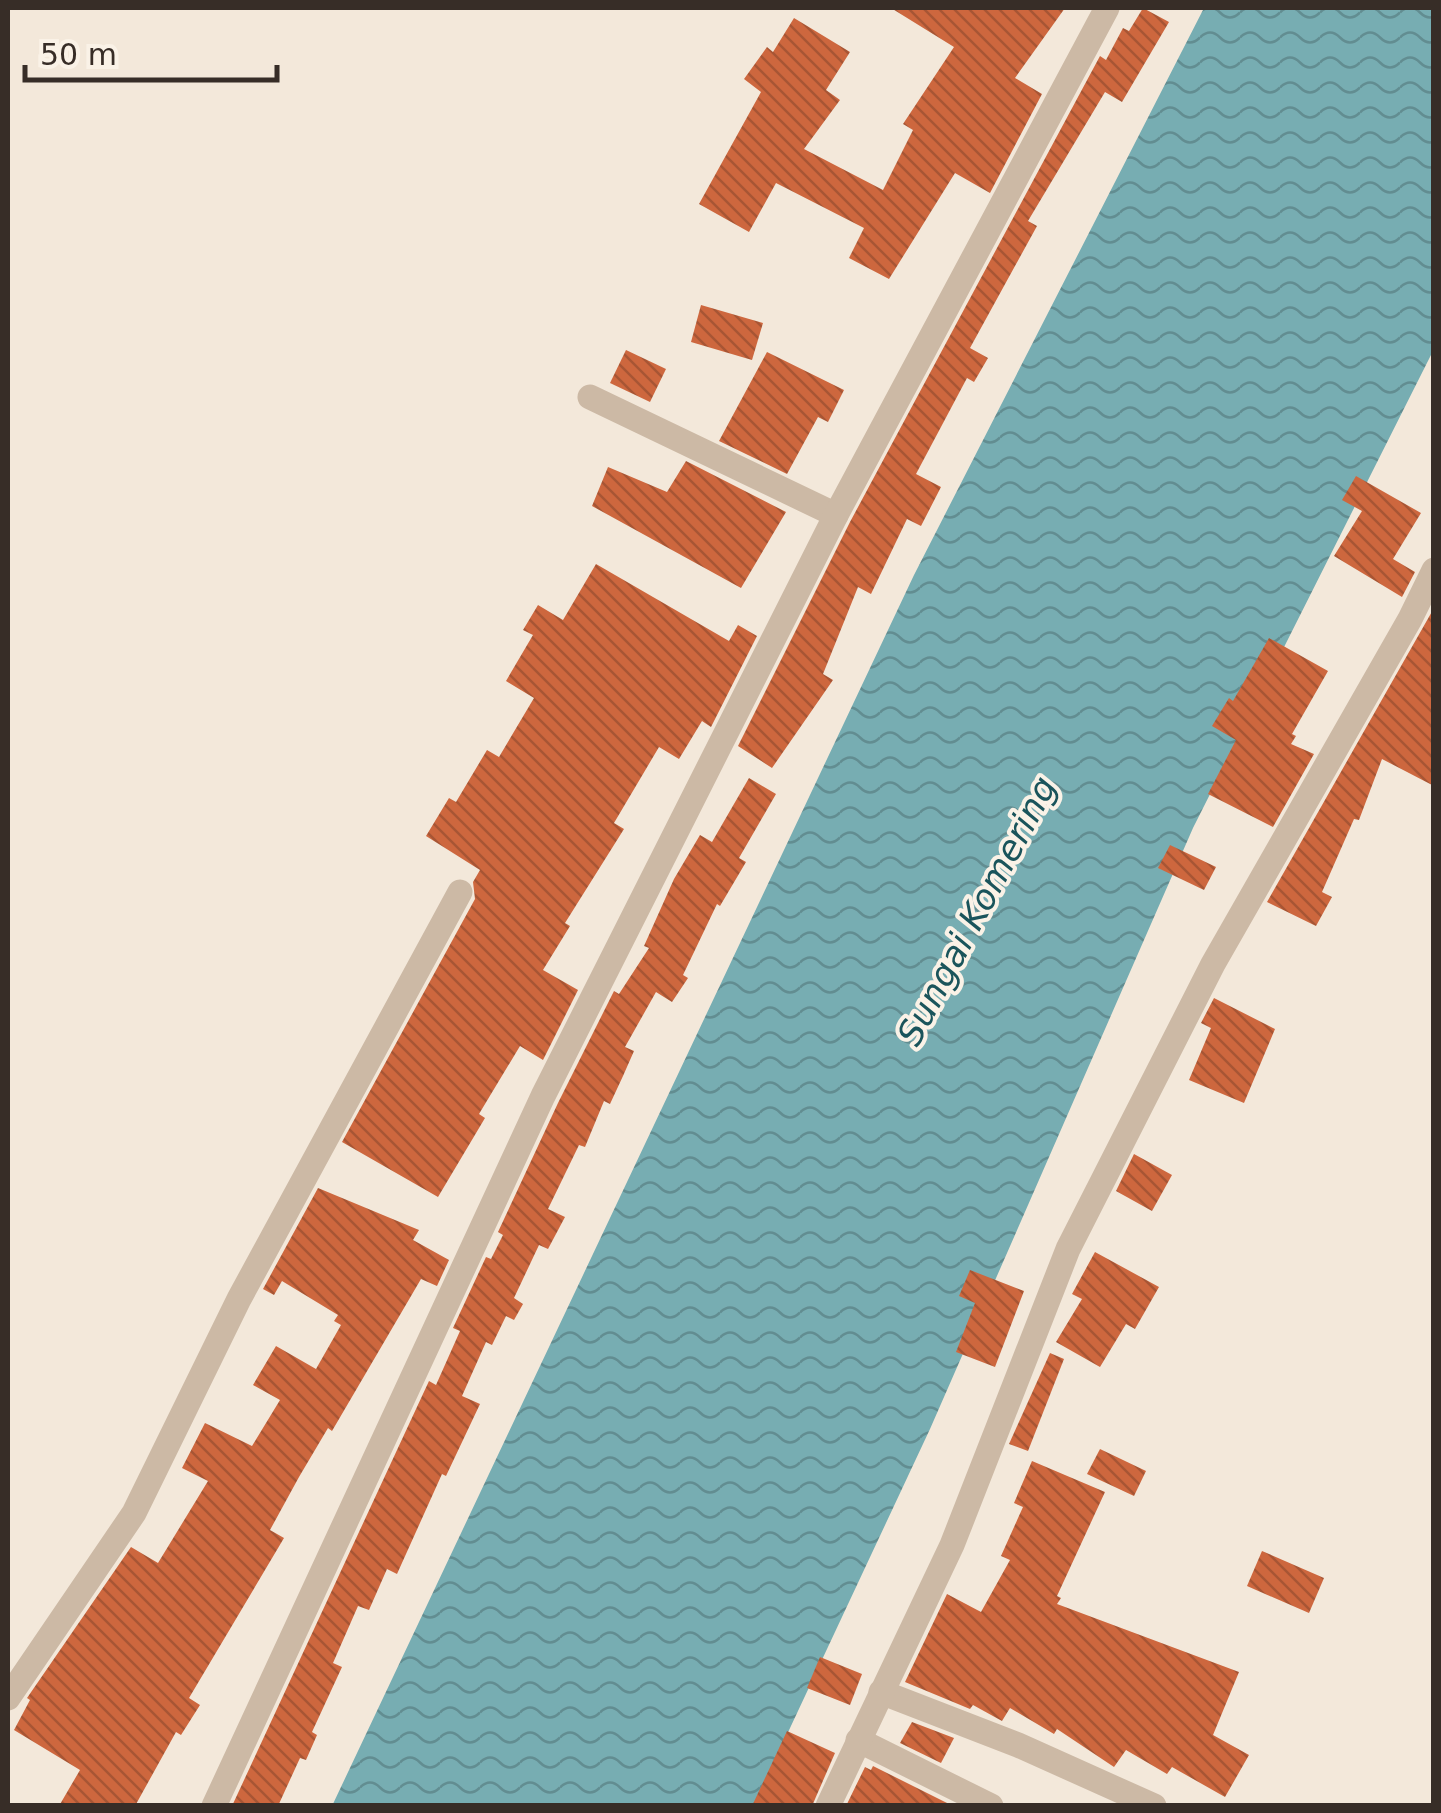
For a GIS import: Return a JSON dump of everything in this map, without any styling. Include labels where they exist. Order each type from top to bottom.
[{"type":"street","points":[[214,1806],[543,1096],[836,515],[1107,8]]},
{"type":"street","points":[[590,397],[836,515]]},
{"type":"street","points":[[828,1806],[952,1545],[1068,1249],[1214,964],[1410,620],[1434,570]]},
{"type":"street","points":[[8,1698],[134,1513],[239,1298],[460,892]]},
{"type":"street","points":[[881,1692],[1018,1745],[1154,1806]]},
{"type":"street","points":[[858,1740],[991,1806]]},
{"type":"water","name":"Sungai Komering","points":[[1204,8],[1433,8],[1433,351],[1193,828],[930,1429],[754,1805],[332,1806],[914,575]]},
{"type":"building","points":[[891,8],[1065,8],[1015,78],[1042,94],[990,193],[955,173],[889,279],[849,258],[864,228],[776,183],[749,232],[699,204],[761,92],[744,79],[767,47],[773,52],[794,18],[850,52],[826,90],[840,100],[804,149],[883,190],[913,130],[903,124],[954,47]]},
{"type":"building","points":[[1143,8],[1169,22],[1122,102],[1105,92],[1028,221],[1037,226],[970,348],[988,358],[974,382],[967,378],[916,474],[941,487],[921,526],[907,519],[871,594],[858,587],[823,674],[833,680],[772,768],[738,746],[850,522],[1100,56],[1106,60],[1123,28],[1129,31]]},
{"type":"building","points":[[701,305],[763,323],[752,360],[691,342]]},
{"type":"building","points":[[626,350],[666,369],[650,402],[610,383]]},
{"type":"building","points":[[767,352],[844,390],[828,422],[818,417],[787,474],[719,441]]},
{"type":"building","points":[[686,461],[786,512],[741,588],[592,506],[608,467],[667,492]]},
{"type":"building","points":[[1356,476],[1421,513],[1393,559],[1415,572],[1402,597],[1334,556],[1362,511],[1342,500]]},
{"type":"building","points":[[596,564],[729,641],[738,625],[757,636],[711,727],[702,721],[679,759],[659,747],[614,823],[624,829],[565,923],[570,926],[543,970],[578,990],[543,1060],[520,1046],[479,1114],[485,1118],[438,1197],[342,1142],[475,899],[473,882],[480,870],[426,836],[449,798],[456,802],[487,750],[499,757],[534,698],[506,681],[533,635],[523,630],[538,605],[563,620]]},
{"type":"building","points":[[1434,608],[1434,786],[1382,759],[1359,820],[1354,819],[1322,892],[1332,897],[1316,926],[1267,902]]},
{"type":"building","points":[[1269,638],[1328,671],[1292,734],[1296,736],[1291,744],[1314,754],[1273,827],[1208,794],[1236,740],[1212,726],[1229,698],[1233,701]]},
{"type":"building","points":[[749,778],[776,794],[739,858],[746,862],[720,906],[717,904],[683,975],[688,978],[672,1002],[656,992],[625,1047],[634,1051],[610,1104],[604,1101],[585,1147],[579,1145],[548,1209],[565,1217],[548,1249],[539,1245],[514,1298],[523,1304],[514,1320],[506,1316],[492,1345],[486,1342],[462,1396],[480,1404],[446,1476],[442,1474],[397,1574],[387,1569],[369,1610],[358,1606],[333,1663],[342,1667],[312,1732],[317,1735],[306,1760],[300,1758],[278,1806],[232,1806],[429,1381],[436,1385],[460,1331],[453,1328],[486,1257],[491,1259],[503,1235],[498,1232],[614,991],[619,994],[649,948],[644,946],[674,879],[700,835],[712,842]]},
{"type":"building","points":[[1170,845],[1216,867],[1204,890],[1158,868]]},
{"type":"building","points":[[1214,998],[1275,1029],[1244,1103],[1189,1080],[1211,1028],[1201,1023]]},
{"type":"building","points":[[1134,1154],[1172,1175],[1152,1211],[1116,1191]]},
{"type":"building","points":[[318,1188],[419,1230],[413,1240],[449,1260],[437,1286],[421,1279],[332,1431],[328,1428],[299,1477],[270,1530],[284,1538],[189,1698],[200,1705],[181,1735],[176,1732],[135,1806],[59,1806],[80,1770],[14,1730],[30,1700],[27,1698],[131,1547],[158,1563],[208,1481],[182,1468],[205,1423],[252,1446],[280,1400],[253,1385],[276,1346],[316,1369],[341,1325],[334,1321],[338,1315],[282,1281],[274,1295],[263,1289]]},
{"type":"building","points":[[1095,1252],[1159,1287],[1135,1329],[1126,1324],[1100,1367],[1056,1342],[1082,1299],[1072,1294]]},
{"type":"building","points":[[970,1270],[1024,1291],[995,1367],[956,1352],[975,1303],[959,1296]]},
{"type":"building","points":[[1050,1353],[1064,1359],[1028,1451],[1009,1444]]},
{"type":"building","points":[[1100,1449],[1146,1471],[1134,1496],[1087,1474]]},
{"type":"building","points":[[1032,1461],[1105,1492],[1057,1596],[1061,1598],[1057,1604],[1239,1672],[1213,1735],[1249,1755],[1225,1797],[1172,1767],[1167,1774],[1126,1750],[1114,1767],[1057,1729],[1054,1734],[1010,1708],[1002,1721],[973,1705],[970,1709],[905,1682],[947,1594],[981,1612],[1010,1560],[1001,1556],[1023,1507],[1014,1503]]},
{"type":"building","points":[[1262,1551],[1324,1578],[1309,1613],[1247,1586]]},
{"type":"building","points":[[820,1657],[862,1674],[850,1705],[807,1688]]},
{"type":"building","points":[[912,1722],[954,1738],[941,1763],[900,1743]]},
{"type":"building","points":[[787,1731],[835,1753],[812,1806],[752,1806]]},
{"type":"building","points":[[873,1766],[953,1806],[846,1806],[865,1767],[871,1770]]}]
